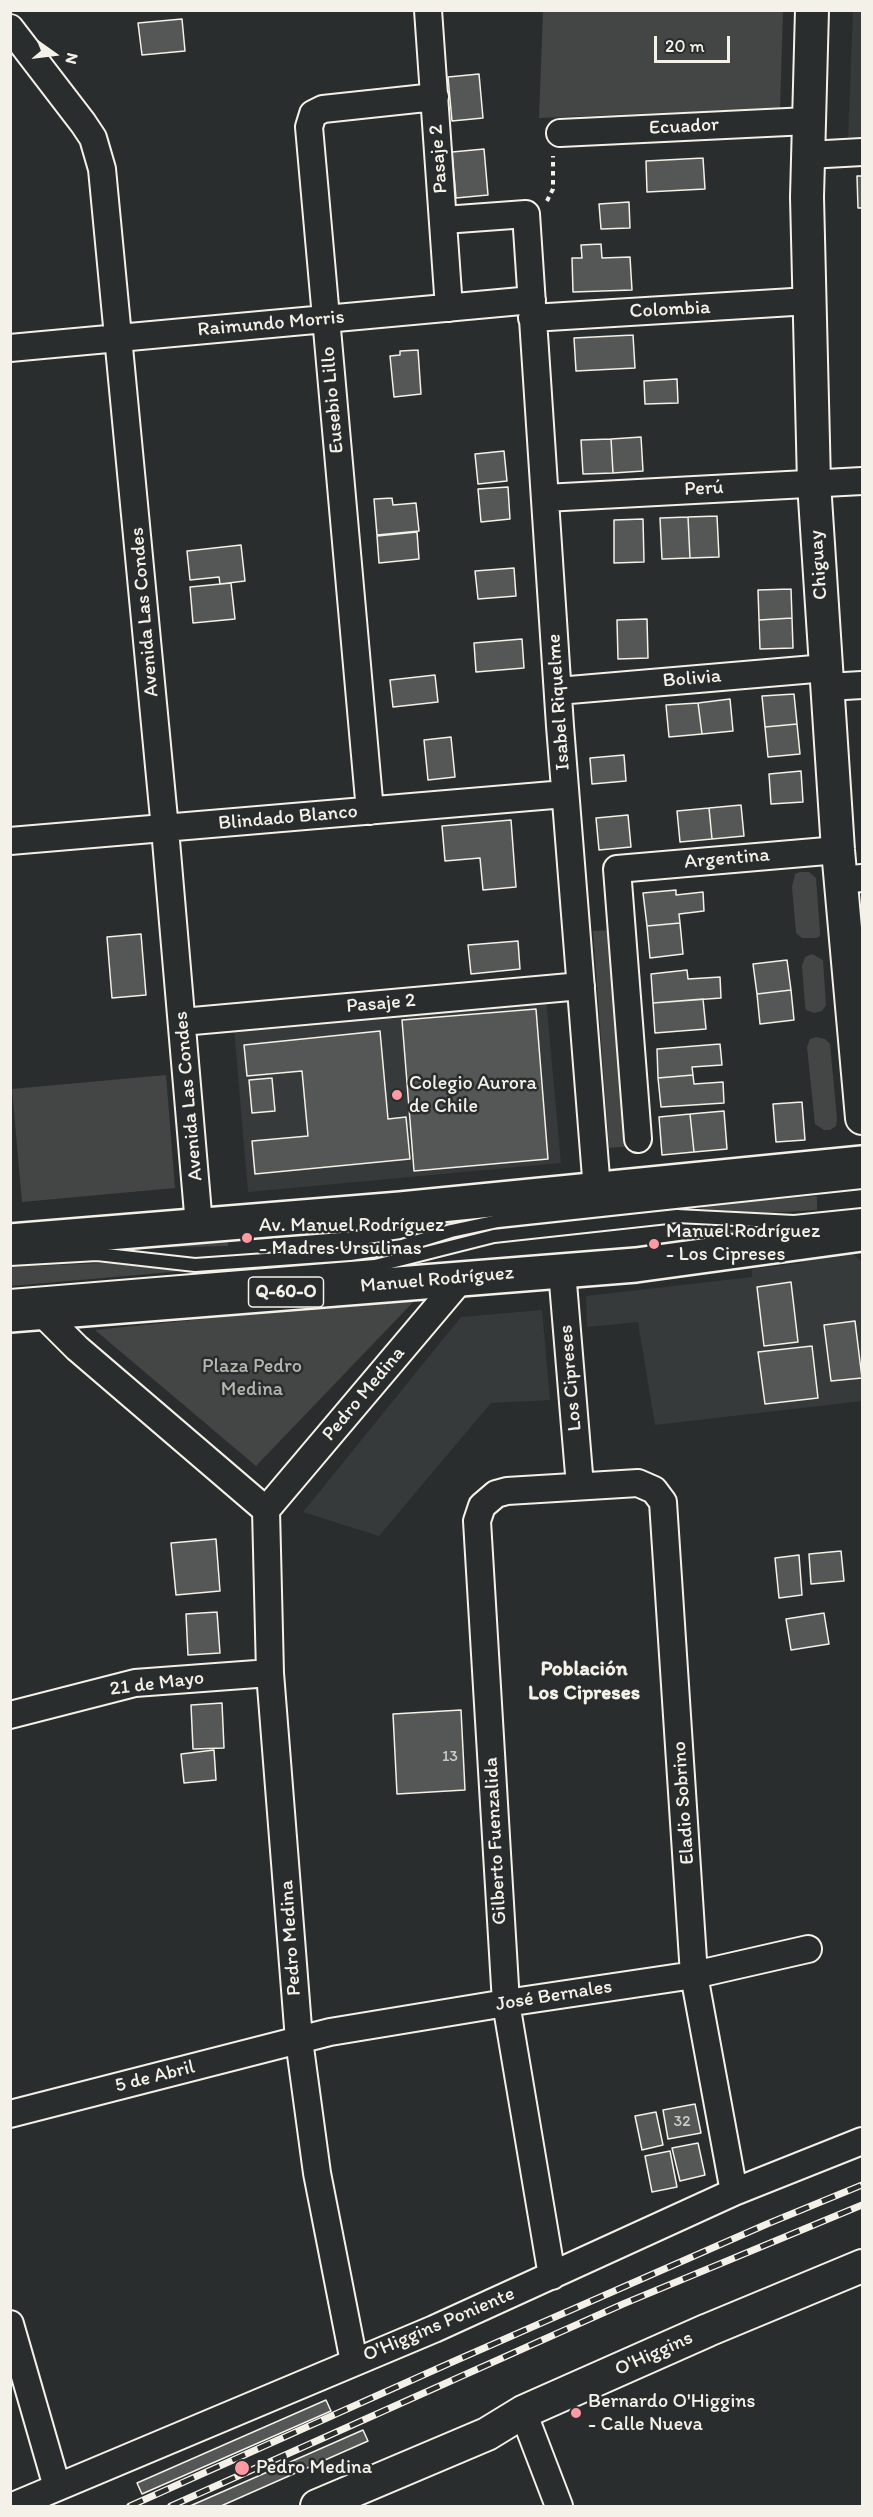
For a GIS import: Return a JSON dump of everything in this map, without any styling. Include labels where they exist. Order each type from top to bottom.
[{"type":"main road","points":[[10,1241],[597,1190],[862,1163]]},
{"type":"main road","name":"Manuel Rodríguez","points":[[26,1314],[647,1264],[862,1234]]},
{"type":"street","points":[[10,11],[18,10]]},
{"type":"street","name":"Pasaje 2","points":[[428,10],[449,308]]},
{"type":"street","name":"Chiguay","points":[[812,10],[808,121],[808,301],[814,483],[826,677],[847,869],[862,1118]]},
{"type":"street","name":"Avenida Las Condes","points":[[10,28],[72,107],[93,138],[99,154],[105,188],[165,829],[199,1226]]},
{"type":"street","name":"Eusebio Lillo","points":[[370,811],[310,120],[317,111],[323,109],[435,97]]},
{"type":"street","name":"Ecuador","points":[[560,133],[808,121]]},
{"type":"street","points":[[808,155],[862,152]]},
{"type":"street","points":[[444,220],[526,214]]},
{"type":"street","name":"Isabel Riquelme","points":[[526,214],[558,691],[597,1190]]},
{"type":"street","name":"Colombia","points":[[532,309],[808,301]]},
{"type":"street","name":"Raimundo Morris","points":[[10,348],[449,308],[532,309]]},
{"type":"street","name":"Perú","points":[[545,498],[862,481]]},
{"type":"street","name":"Bolivia","points":[[558,691],[826,677],[862,685]]},
{"type":"street","name":"Blindado Blanco","points":[[10,842],[566,794]]},
{"type":"street","name":"Argentina","points":[[638,1139],[617,868],[847,869]]},
{"type":"street","name":"Pasaje 2","points":[[182,1022],[581,986]]},
{"type":"street","name":"Los Cipreses","points":[[562,1271],[580,1486]]},
{"type":"street","name":"Pedro Medina","points":[[354,2362],[317,2173],[299,2040],[270,1673],[266,1510],[462,1278]]},
{"type":"street","points":[[26,1314],[77,1348],[266,1510]]},
{"type":"street","name":"Eladio Sobrino","points":[[580,1486],[630,1483],[646,1485],[659,1495],[666,1510],[694,1975],[734,2192]]},
{"type":"street","name":"Gilberto Fuenzalida","points":[[552,2276],[506,2003],[477,1521],[482,1506],[496,1494],[580,1486]]},
{"type":"street","name":"21 de Mayo","points":[[10,1715],[135,1683],[270,1673]]},
{"type":"street","name":"José Bernales","points":[[299,2040],[330,2032],[506,2003],[694,1975],[808,1948]]},
{"type":"street","name":"5 de Abril","points":[[10,2114],[299,2040]]},
{"type":"street","name":"O'Higgins Poniente","points":[[13,2506],[552,2276],[734,2192],[862,2140]]},
{"type":"street","name":"O'Higgins","points":[[317,2506],[488,2434],[523,2412],[718,2326],[862,2266]]},
{"type":"street","points":[[10,2324],[57,2487]]},
{"type":"street","points":[[523,2412],[560,2506]]},
{"type":"lane","points":[[10,1259],[98,1254],[195,1265],[216,1265],[350,1254],[402,1246],[451,1231],[498,1221],[862,1182]]},
{"type":"lane","points":[[10,1296],[365,1267],[420,1256],[494,1236],[666,1217],[701,1216],[794,1222],[862,1215]]},
{"type":"path","points":[[526,214],[543,206],[553,189],[552,140],[554,135],[560,133]]},
{"type":"shaded area","points":[[853,11],[862,11],[862,139],[848,140]]},
{"type":"shaded area","name":"Colegio Aurora de Chile","points":[[546,998],[561,1163],[248,1192],[234,1027]]},
{"type":"shaded area","points":[[850,1251],[862,1262],[862,1401],[655,1425],[638,1322],[587,1327],[586,1296],[752,1277],[752,1269],[802,1263],[800,1254]]},
{"type":"shaded area","points":[[542,1310],[550,1400],[491,1403],[379,1536],[303,1512],[461,1317]]},
{"type":"green space","points":[[543,11],[783,11],[780,108],[539,118]]},
{"type":"green space","points":[[809,872],[816,878],[820,936],[816,938],[802,938],[796,933],[792,887],[795,874]]},
{"type":"green space","points":[[614,930],[631,1146],[609,1148],[593,931]]},
{"type":"green space","points":[[812,954],[823,960],[826,1005],[822,1011],[814,1013],[806,1010],[802,966],[805,957]]},
{"type":"green space","points":[[816,1037],[825,1039],[830,1044],[837,1119],[836,1126],[830,1130],[824,1130],[815,1124],[807,1047],[810,1039]]},
{"type":"green space","points":[[166,1075],[175,1188],[22,1202],[12,1089]]},
{"type":"green space","points":[[817,1196],[817,1210],[766,1213],[702,1209],[702,1205]]},
{"type":"green space","points":[[705,1230],[771,1230],[693,1243],[679,1241],[688,1234]]},
{"type":"green space","points":[[227,1234],[228,1246],[154,1248],[118,1244]]},
{"type":"green space","points":[[104,1263],[183,1271],[11,1286],[11,1267]]},
{"type":"green space","name":"Plaza Pedro Medina","points":[[418,1297],[256,1466],[95,1330]]},
{"type":"building","points":[[182,19],[185,51],[142,55],[138,23]]},
{"type":"building","points":[[479,74],[483,118],[452,121],[448,77]]},
{"type":"building","points":[[484,149],[488,195],[456,198],[452,152]]},
{"type":"building","points":[[703,158],[705,189],[647,192],[646,161]]},
{"type":"building","points":[[857,176],[862,176],[862,208],[858,208]]},
{"type":"building","points":[[629,202],[630,228],[601,229],[599,204]]},
{"type":"building","points":[[601,244],[602,258],[630,257],[632,290],[573,292],[572,258],[582,258],[581,245]]},
{"type":"building","points":[[633,335],[635,368],[576,371],[574,338]]},
{"type":"building","points":[[418,350],[421,394],[394,397],[390,356],[400,355],[400,351]]},
{"type":"building","points":[[677,379],[678,403],[645,404],[644,381]]},
{"type":"building","points":[[641,437],[643,471],[613,473],[611,439]]},
{"type":"building","points":[[611,439],[613,473],[583,474],[581,440]]},
{"type":"building","points":[[504,451],[507,481],[478,484],[475,454]]},
{"type":"building","points":[[508,487],[510,519],[481,522],[478,489]]},
{"type":"building","points":[[392,498],[393,505],[416,503],[419,531],[377,535],[374,499]]},
{"type":"building","points":[[717,516],[719,557],[690,558],[688,517]]},
{"type":"building","points":[[688,517],[690,558],[662,559],[660,518]]},
{"type":"building","points":[[643,519],[644,562],[614,563],[614,520]]},
{"type":"building","points":[[417,532],[419,559],[379,563],[377,536]]},
{"type":"building","points":[[241,545],[245,581],[220,584],[219,577],[190,580],[187,551]]},
{"type":"building","points":[[514,568],[516,596],[478,599],[475,571]]},
{"type":"building","points":[[231,583],[235,619],[193,623],[190,587]]},
{"type":"building","points":[[791,589],[792,618],[759,620],[758,590]]},
{"type":"building","points":[[792,618],[793,648],[760,649],[759,620]]},
{"type":"building","points":[[647,619],[648,658],[618,659],[617,620]]},
{"type":"building","points":[[522,639],[524,668],[476,672],[474,643]]},
{"type":"building","points":[[435,675],[438,702],[393,707],[390,680]]},
{"type":"building","points":[[794,694],[797,724],[765,727],[762,696]]},
{"type":"building","points":[[730,699],[733,731],[702,734],[698,703]]},
{"type":"building","points":[[698,703],[702,734],[669,737],[666,705]]},
{"type":"building","points":[[797,724],[800,754],[768,757],[765,727]]},
{"type":"building","points":[[451,737],[455,777],[428,780],[424,740]]},
{"type":"building","points":[[624,755],[626,781],[592,784],[590,758]]},
{"type":"building","points":[[801,771],[803,802],[771,804],[769,774]]},
{"type":"building","points":[[741,805],[744,836],[712,839],[709,808]]},
{"type":"building","points":[[709,808],[712,839],[680,842],[677,811]]},
{"type":"building","points":[[628,815],[631,847],[599,850],[596,818]]},
{"type":"building","points":[[511,820],[516,887],[483,890],[480,858],[445,861],[442,826]]},
{"type":"building","points":[[676,890],[676,895],[703,892],[704,911],[679,914],[680,923],[647,926],[643,893]]},
{"type":"building","points":[[680,923],[683,954],[650,958],[647,926]]},
{"type":"building","points":[[141,934],[146,995],[112,998],[107,937]]},
{"type":"building","points":[[518,941],[520,969],[471,974],[468,945]]},
{"type":"building","points":[[787,960],[791,990],[757,994],[753,964]]},
{"type":"building","points":[[687,970],[688,979],[720,977],[721,998],[653,1003],[651,974]]},
{"type":"building","points":[[791,990],[794,1020],[760,1024],[757,994]]},
{"type":"building","points":[[703,999],[706,1029],[655,1033],[653,1003]]},
{"type":"building","points":[[536,1009],[548,1159],[414,1171],[402,1020]]},
{"type":"building","points":[[380,1031],[388,1119],[406,1117],[410,1159],[255,1174],[252,1141],[308,1136],[302,1071],[247,1076],[244,1045]]},
{"type":"building","points":[[720,1044],[722,1065],[692,1067],[693,1075],[658,1078],[657,1049]]},
{"type":"building","points":[[693,1075],[694,1084],[723,1082],[724,1103],[661,1107],[658,1078]]},
{"type":"building","points":[[272,1078],[275,1111],[252,1113],[249,1080]]},
{"type":"building","points":[[802,1102],[805,1140],[776,1142],[773,1104]]},
{"type":"building","points":[[724,1111],[727,1149],[694,1152],[690,1114]]},
{"type":"building","points":[[690,1114],[694,1152],[662,1155],[659,1117]]},
{"type":"building","points":[[791,1282],[798,1342],[764,1346],[757,1287]]},
{"type":"building","points":[[855,1321],[862,1378],[831,1381],[824,1325]]},
{"type":"building","points":[[812,1346],[818,1398],[765,1404],[758,1352]]},
{"type":"building","points":[[216,1539],[220,1591],[176,1595],[171,1543]]},
{"type":"building","points":[[841,1551],[844,1581],[811,1584],[809,1554]]},
{"type":"building","points":[[799,1555],[802,1595],[779,1598],[775,1558]]},
{"type":"building","points":[[217,1612],[220,1653],[188,1655],[186,1614]]},
{"type":"building","points":[[824,1613],[829,1644],[791,1650],[786,1619]]},
{"type":"building","points":[[222,1703],[224,1748],[193,1749],[191,1705]]},
{"type":"building","points":[[461,1710],[465,1790],[397,1794],[393,1714]]},
{"type":"building","points":[[214,1750],[216,1780],[184,1783],[181,1754]]},
{"type":"building","points":[[695,2104],[701,2133],[668,2139],[663,2110]]},
{"type":"building","points":[[656,2112],[663,2145],[642,2150],[635,2116]]},
{"type":"building","points":[[698,2143],[705,2175],[680,2181],[672,2148]]},
{"type":"building","points":[[670,2151],[677,2187],[652,2192],[645,2156]]},
{"type":"building","points":[[326,2400],[331,2411],[142,2494],[137,2483]]},
{"type":"building","points":[[363,2430],[368,2441],[221,2506],[190,2506]]},
{"type":"railway","points":[[130,2506],[450,2363],[767,2224],[862,2185]]},
{"type":"railway","points":[[171,2506],[623,2304],[862,2205]]},
{"type":"place","name":"Colegio Aurora de Chile","points":[[397,1095]]},
{"type":"place","name":"Av. Manuel Rodríguez - Madres Ursulinas","points":[[247,1238]]},
{"type":"place","name":"Manuel Rodríguez - Los Cipreses","points":[[654,1244]]},
{"type":"place","name":"Bernardo O'Higgins - Calle Nueva","points":[[576,2413]]},
{"type":"place","name":"Pedro Medina","points":[[242,2468]]},
{"type":"district","name":"Población Los Cipreses","points":[[584,1682]]}]
